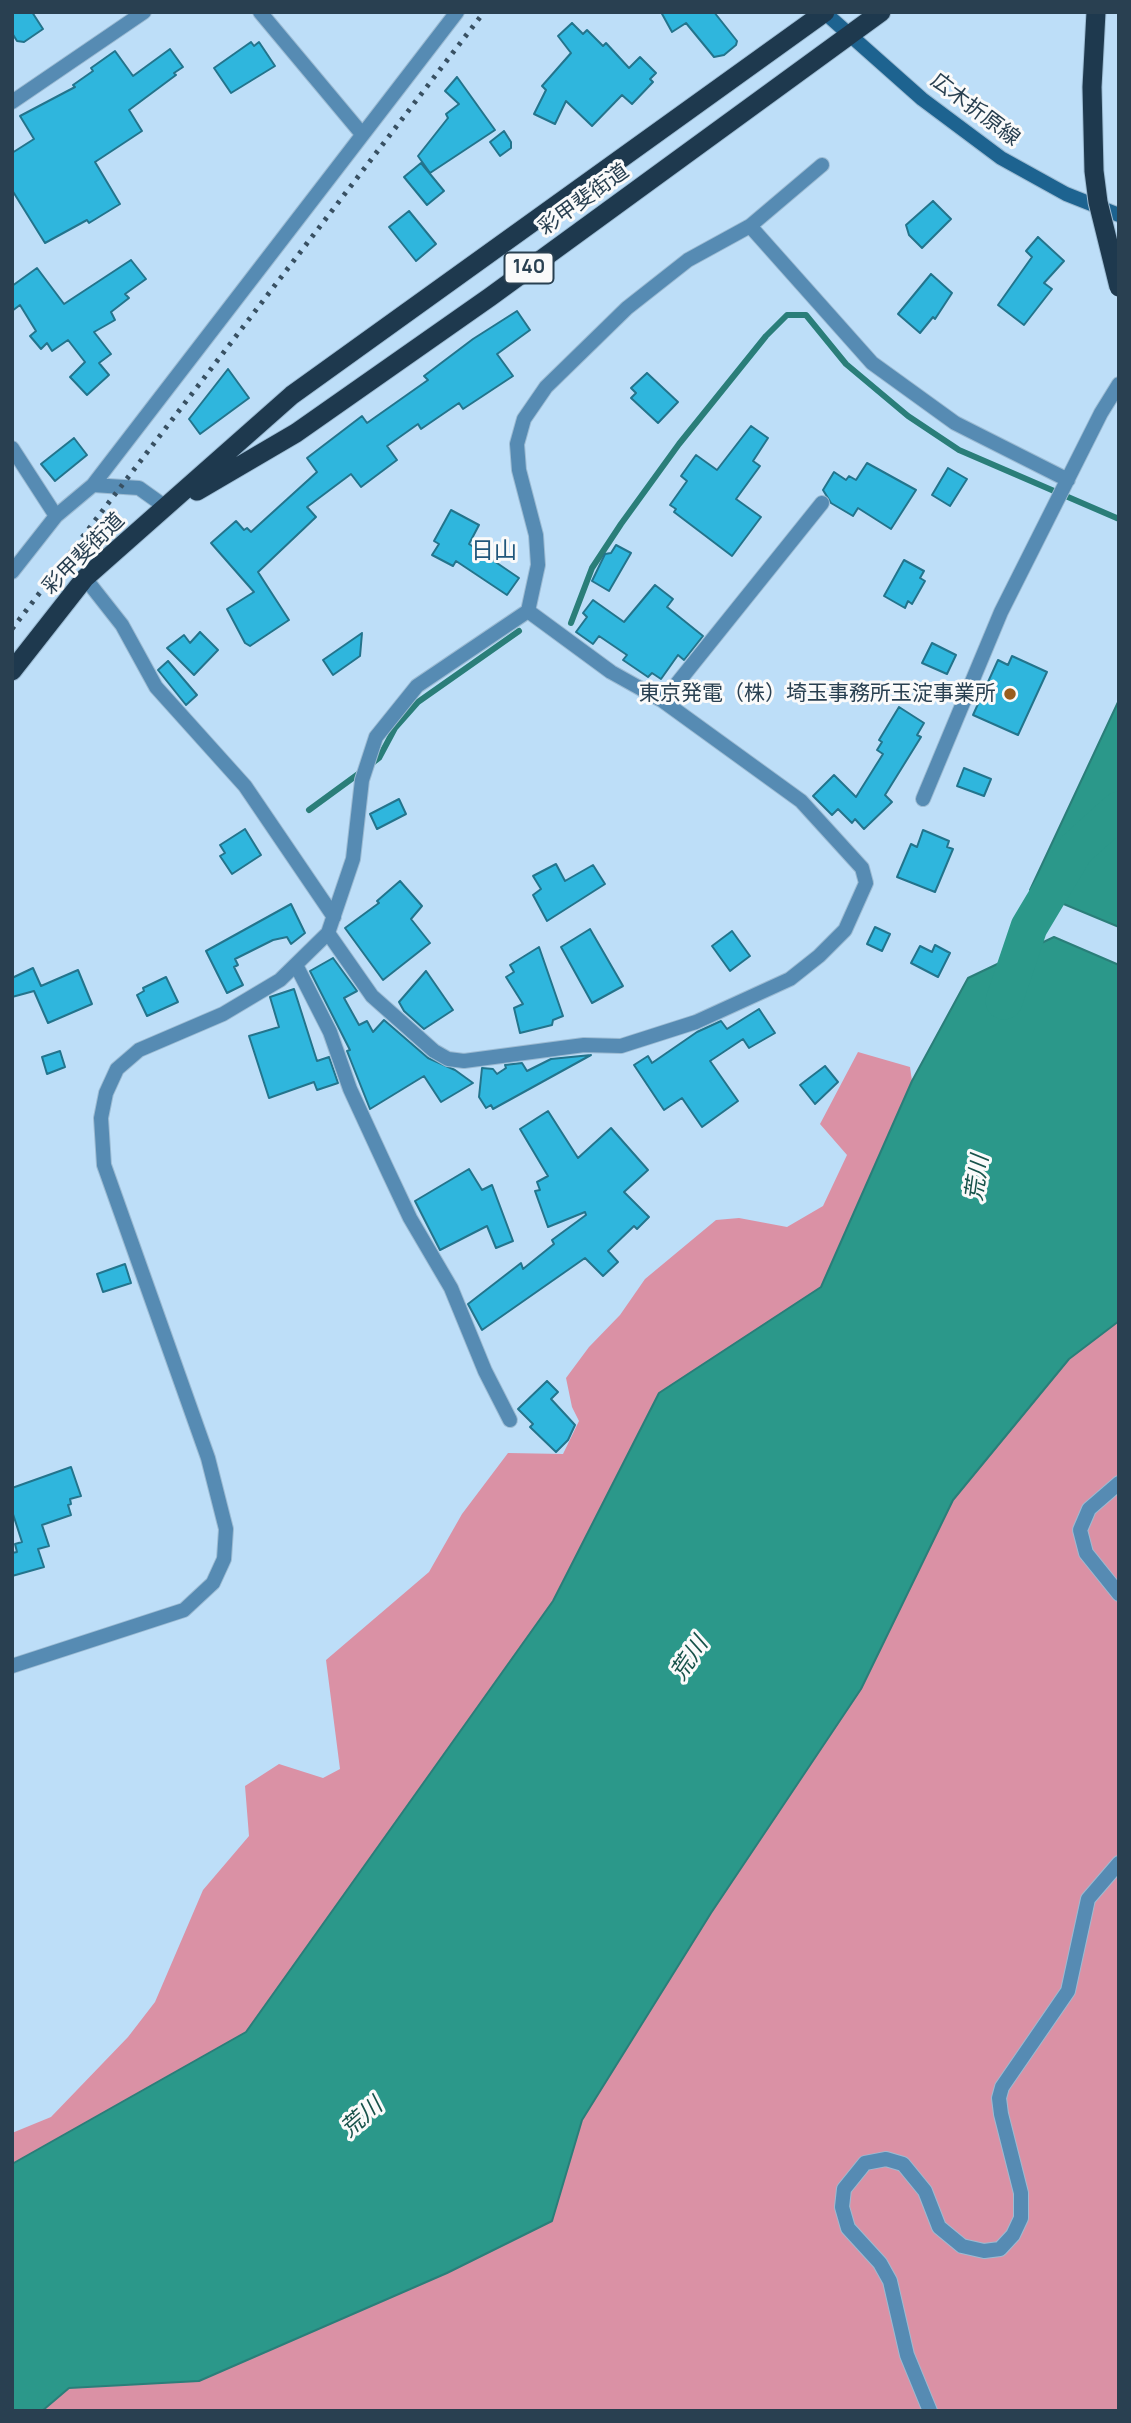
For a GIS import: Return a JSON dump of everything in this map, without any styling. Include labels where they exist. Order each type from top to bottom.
[{"type":"highway","name":"彩甲斐街道","points":[[12,671],[85,578],[292,395],[824,12]]},
{"type":"highway","name":"彩甲斐街道","points":[[167,508],[307,425],[501,289],[881,12]]},
{"type":"highway","points":[[1096,12],[1092,87],[1094,171],[1098,202],[1119,286]]},
{"type":"main road","name":"広木折原線","points":[[824,12],[922,99],[1001,158],[1066,194],[1119,215]]},
{"type":"street","points":[[12,102],[144,12]]},
{"type":"street","points":[[260,12],[362,134]]},
{"type":"street","points":[[12,572],[56,516],[93,485],[457,12]]},
{"type":"street","points":[[12,1666],[184,1610],[213,1583],[225,1559],[226,1529],[208,1458],[104,1165],[101,1118],[106,1093],[117,1069],[139,1050],[223,1014],[280,980],[328,933],[352,859],[368,756],[386,721],[416,686],[528,611],[538,565],[536,535],[519,470],[517,444],[524,419],[546,387],[627,308],[688,260],[750,226],[822,164]]},
{"type":"street","points":[[750,226],[872,363],[956,423],[1069,480]]},
{"type":"street","points":[[923,799],[1001,612],[1101,413],[1119,384]]},
{"type":"street","points":[[12,448],[56,516]]},
{"type":"street","points":[[93,485],[139,488],[167,508]]},
{"type":"street","points":[[663,701],[822,503]]},
{"type":"street","points":[[85,578],[122,625],[156,687],[245,786],[334,917]]},
{"type":"street","points":[[328,933],[372,996],[433,1051],[447,1059],[464,1061],[584,1045],[621,1046],[696,1022],[790,979],[819,956],[845,930],[866,883],[862,869],[801,801],[663,701],[611,672],[528,611]]},
{"type":"street","points":[[296,964],[330,1032],[350,1089],[410,1219],[450,1288],[485,1371],[510,1420]]},
{"type":"street","points":[[1119,1483],[1089,1509],[1080,1530],[1086,1553],[1119,1594]]},
{"type":"street","points":[[930,2411],[907,2355],[890,2281],[880,2263],[848,2228],[842,2207],[844,2189],[865,2163],[886,2159],[903,2164],[925,2191],[939,2227],[962,2246],[984,2251],[1000,2249],[1013,2235],[1021,2218],[1021,2193],[1001,2114],[999,2098],[1002,2087],[1068,1991],[1088,1899],[1119,1863]]},
{"type":"shaded area","points":[[858,1052],[910,1067],[912,1081],[821,1287],[659,1393],[553,1601],[246,2032],[12,2164],[12,2133],[51,2117],[128,2037],[155,2002],[203,1890],[249,1836],[245,1786],[279,1764],[323,1778],[340,1769],[326,1660],[429,1572],[462,1514],[508,1453],[563,1454],[579,1421],[572,1407],[566,1378],[589,1347],[620,1315],[645,1279],[716,1220],[739,1218],[787,1227],[823,1206],[847,1155],[820,1124]]},
{"type":"shaded area","points":[[1119,1321],[1119,2411],[42,2411],[69,2388],[199,2381],[447,2273],[552,2221],[582,2120],[711,1913],[861,1689],[953,1500],[1069,1359]]},
{"type":"water","points":[[1119,700],[1119,927],[1030,890]]},
{"type":"water","points":[[1054,937],[1119,965],[1119,1321],[1069,1359],[953,1500],[861,1689],[711,1913],[582,2120],[552,2221],[447,2273],[199,2381],[69,2388],[42,2411],[12,2411],[12,2164],[246,2032],[553,1601],[659,1393],[821,1287],[912,1081],[968,978]]},
{"type":"building","points":[[12,12],[32,12],[43,29],[24,42],[17,41],[12,33]]},
{"type":"building","points":[[661,12],[714,12],[737,41],[736,45],[724,55],[714,57],[686,23],[672,32]]},
{"type":"building","points":[[572,23],[583,34],[587,30],[603,46],[606,43],[629,68],[640,57],[656,73],[650,79],[653,82],[632,104],[622,95],[592,126],[566,101],[555,124],[534,114],[546,90],[542,86],[571,53],[558,36]]},
{"type":"building","points":[[251,42],[254,46],[259,42],[275,66],[231,93],[214,68]]},
{"type":"building","points":[[170,49],[183,67],[129,110],[142,131],[95,162],[120,204],[89,223],[87,220],[45,243],[12,190],[12,153],[34,139],[20,116],[75,87],[73,85],[93,71],[91,68],[115,51],[133,76]]},
{"type":"building","points":[[457,77],[495,130],[430,173],[418,156],[448,118],[446,114],[459,104],[445,91]]},
{"type":"building","points":[[504,131],[511,142],[511,148],[500,156],[490,142]]},
{"type":"building","points":[[421,163],[444,191],[427,205],[404,177]]},
{"type":"building","points":[[933,201],[951,219],[922,248],[909,235],[906,225]]},
{"type":"building","points":[[409,211],[436,244],[416,261],[389,227]]},
{"type":"building","points":[[1038,237],[1064,261],[1044,283],[1052,289],[1024,325],[998,305],[1032,257],[1026,251]]},
{"type":"building","points":[[131,260],[146,279],[125,294],[129,298],[111,312],[115,320],[94,332],[111,354],[99,363],[109,375],[87,395],[70,377],[85,362],[68,340],[52,351],[47,343],[41,349],[30,336],[36,331],[20,305],[12,311],[12,286],[37,268],[64,304]]},
{"type":"building","points":[[931,274],[952,293],[935,319],[933,317],[920,333],[898,314]]},
{"type":"building","points":[[517,311],[530,330],[497,354],[513,376],[463,409],[459,403],[421,429],[418,424],[387,446],[397,460],[361,487],[351,474],[307,507],[316,517],[258,572],[289,620],[250,646],[245,643],[227,609],[254,592],[211,543],[236,521],[244,530],[247,528],[251,532],[317,472],[307,458],[362,416],[367,423],[428,380],[424,376],[473,339]]},
{"type":"building","points":[[228,369],[249,398],[200,434],[189,419]]},
{"type":"building","points":[[647,373],[678,402],[658,423],[631,398],[636,393],[631,388]]},
{"type":"building","points":[[751,426],[768,438],[753,461],[760,466],[736,499],[761,517],[732,556],[674,512],[676,509],[670,505],[687,481],[681,476],[696,455],[717,470]]},
{"type":"building","points":[[74,438],[87,455],[55,481],[41,464]]},
{"type":"building","points":[[867,463],[916,490],[891,529],[858,508],[853,516],[831,503],[823,490],[834,472],[846,480],[849,476],[856,480]]},
{"type":"building","points":[[948,468],[967,479],[950,506],[932,495]]},
{"type":"building","points":[[451,510],[479,525],[469,544],[519,578],[507,595],[456,561],[453,566],[432,555],[439,544],[434,541]]},
{"type":"building","points":[[616,545],[631,553],[609,591],[592,581],[605,554],[611,553]]},
{"type":"building","points":[[904,560],[924,571],[920,578],[925,581],[912,604],[908,601],[905,608],[884,596]]},
{"type":"building","points":[[655,585],[673,599],[667,607],[703,636],[684,660],[678,655],[661,679],[652,673],[648,677],[623,660],[627,655],[599,636],[593,644],[576,632],[587,617],[583,613],[593,600],[624,622]]},
{"type":"building","points":[[200,632],[218,650],[194,675],[167,648],[184,635],[190,643]]},
{"type":"building","points":[[362,633],[360,656],[333,675],[323,660]]},
{"type":"building","points":[[932,643],[956,655],[947,674],[922,663]]},
{"type":"building","name":"東京発電（株）埼玉事務所玉淀事業所","points":[[1012,656],[1047,672],[1018,735],[973,715],[998,660],[1008,665]]},
{"type":"building","points":[[168,661],[197,695],[186,705],[158,670]]},
{"type":"building","points":[[899,707],[924,723],[917,735],[921,737],[885,795],[892,802],[864,829],[855,819],[852,823],[838,809],[832,815],[813,796],[834,775],[856,797],[883,754],[877,750],[882,742],[879,740]]},
{"type":"building","points":[[964,768],[991,779],[984,796],[957,786]]},
{"type":"building","points":[[399,799],[406,814],[377,829],[370,814]]},
{"type":"building","points":[[245,829],[261,855],[232,874],[220,856],[225,853],[220,845]]},
{"type":"building","points":[[923,830],[949,841],[947,847],[953,849],[935,892],[897,877],[911,844],[917,847]]},
{"type":"building","points":[[556,864],[565,881],[593,865],[605,884],[547,921],[533,895],[541,889],[533,876]]},
{"type":"building","points":[[400,881],[422,906],[411,919],[430,943],[383,980],[345,928],[379,903],[377,901]]},
{"type":"building","points":[[291,904],[305,933],[291,944],[287,937],[273,940],[235,959],[238,965],[234,967],[243,985],[227,993],[206,951]]},
{"type":"building","points":[[875,927],[890,934],[882,951],[867,944]]},
{"type":"building","points":[[590,929],[623,986],[592,1003],[561,947]]},
{"type":"building","points":[[732,931],[750,956],[730,971],[712,946]]},
{"type":"building","points":[[935,945],[950,953],[938,977],[911,963],[920,946],[932,952]]},
{"type":"building","points":[[539,947],[563,1016],[553,1020],[552,1025],[520,1033],[514,1008],[523,1004],[506,977],[514,972],[510,965]]},
{"type":"building","points":[[333,958],[357,991],[344,998],[359,1025],[367,1021],[373,1032],[384,1020],[428,1058],[455,1070],[473,1083],[441,1102],[424,1076],[370,1109],[347,1051],[350,1050],[310,971]]},
{"type":"building","points":[[33,968],[41,986],[78,970],[92,1004],[48,1023],[34,991],[12,997],[12,978]]},
{"type":"building","points":[[426,971],[453,1010],[424,1029],[404,1011],[399,1002]]},
{"type":"building","points":[[166,977],[178,1002],[147,1016],[137,995],[144,991],[143,988]]},
{"type":"building","points":[[294,989],[317,1061],[329,1057],[338,1083],[317,1090],[314,1082],[269,1098],[249,1036],[279,1027],[270,997]]},
{"type":"building","points":[[759,1009],[775,1033],[749,1048],[743,1039],[710,1061],[738,1101],[702,1127],[682,1098],[664,1110],[634,1065],[648,1056],[652,1063],[697,1032],[721,1021],[727,1029]]},
{"type":"building","points":[[60,1051],[65,1067],[47,1074],[42,1057]]},
{"type":"building","points":[[591,1055],[493,1109],[491,1105],[486,1108],[479,1097],[482,1068],[493,1069],[497,1074],[506,1068],[505,1065],[522,1063],[527,1071],[551,1059]]},
{"type":"building","points":[[825,1066],[838,1082],[815,1104],[800,1085]]},
{"type":"building","points":[[548,1111],[578,1158],[611,1128],[648,1170],[624,1192],[649,1217],[637,1229],[634,1226],[608,1251],[618,1262],[603,1276],[585,1258],[482,1330],[468,1304],[521,1263],[523,1269],[554,1244],[552,1240],[586,1215],[585,1212],[548,1227],[535,1191],[540,1190],[537,1182],[548,1176],[520,1129]]},
{"type":"building","points":[[469,1169],[482,1190],[492,1185],[513,1241],[496,1248],[487,1226],[440,1250],[415,1201]]},
{"type":"building","points":[[125,1264],[131,1283],[103,1292],[97,1274]]},
{"type":"building","points":[[547,1381],[558,1392],[551,1399],[575,1425],[568,1440],[556,1452],[530,1427],[533,1424],[518,1409]]},
{"type":"building","points":[[71,1467],[81,1496],[70,1499],[71,1504],[68,1505],[71,1515],[42,1525],[49,1546],[38,1549],[44,1567],[12,1576],[12,1553],[17,1552],[15,1544],[22,1542],[12,1511],[12,1488]]},
{"type":"waterway","points":[[571,623],[592,568],[621,524],[679,444],[766,336],[787,315],[806,315],[846,364],[908,416],[959,450],[1119,519]]},
{"type":"waterway","points":[[370,765],[379,758],[395,728],[418,702],[519,631]]},
{"type":"waterway","points":[[309,810],[361,772]]},
{"type":"waterway","name":"荒川","points":[[1004,1001],[1029,927],[1075,850],[1119,810]]},
{"type":"railway","points":[[12,629],[484,12]]},
{"type":"place","name":"東京発電（株）埼玉事務所玉淀事業所","points":[[1010,694]]},
{"type":"district","name":"日山","points":[[494,552]]}]
